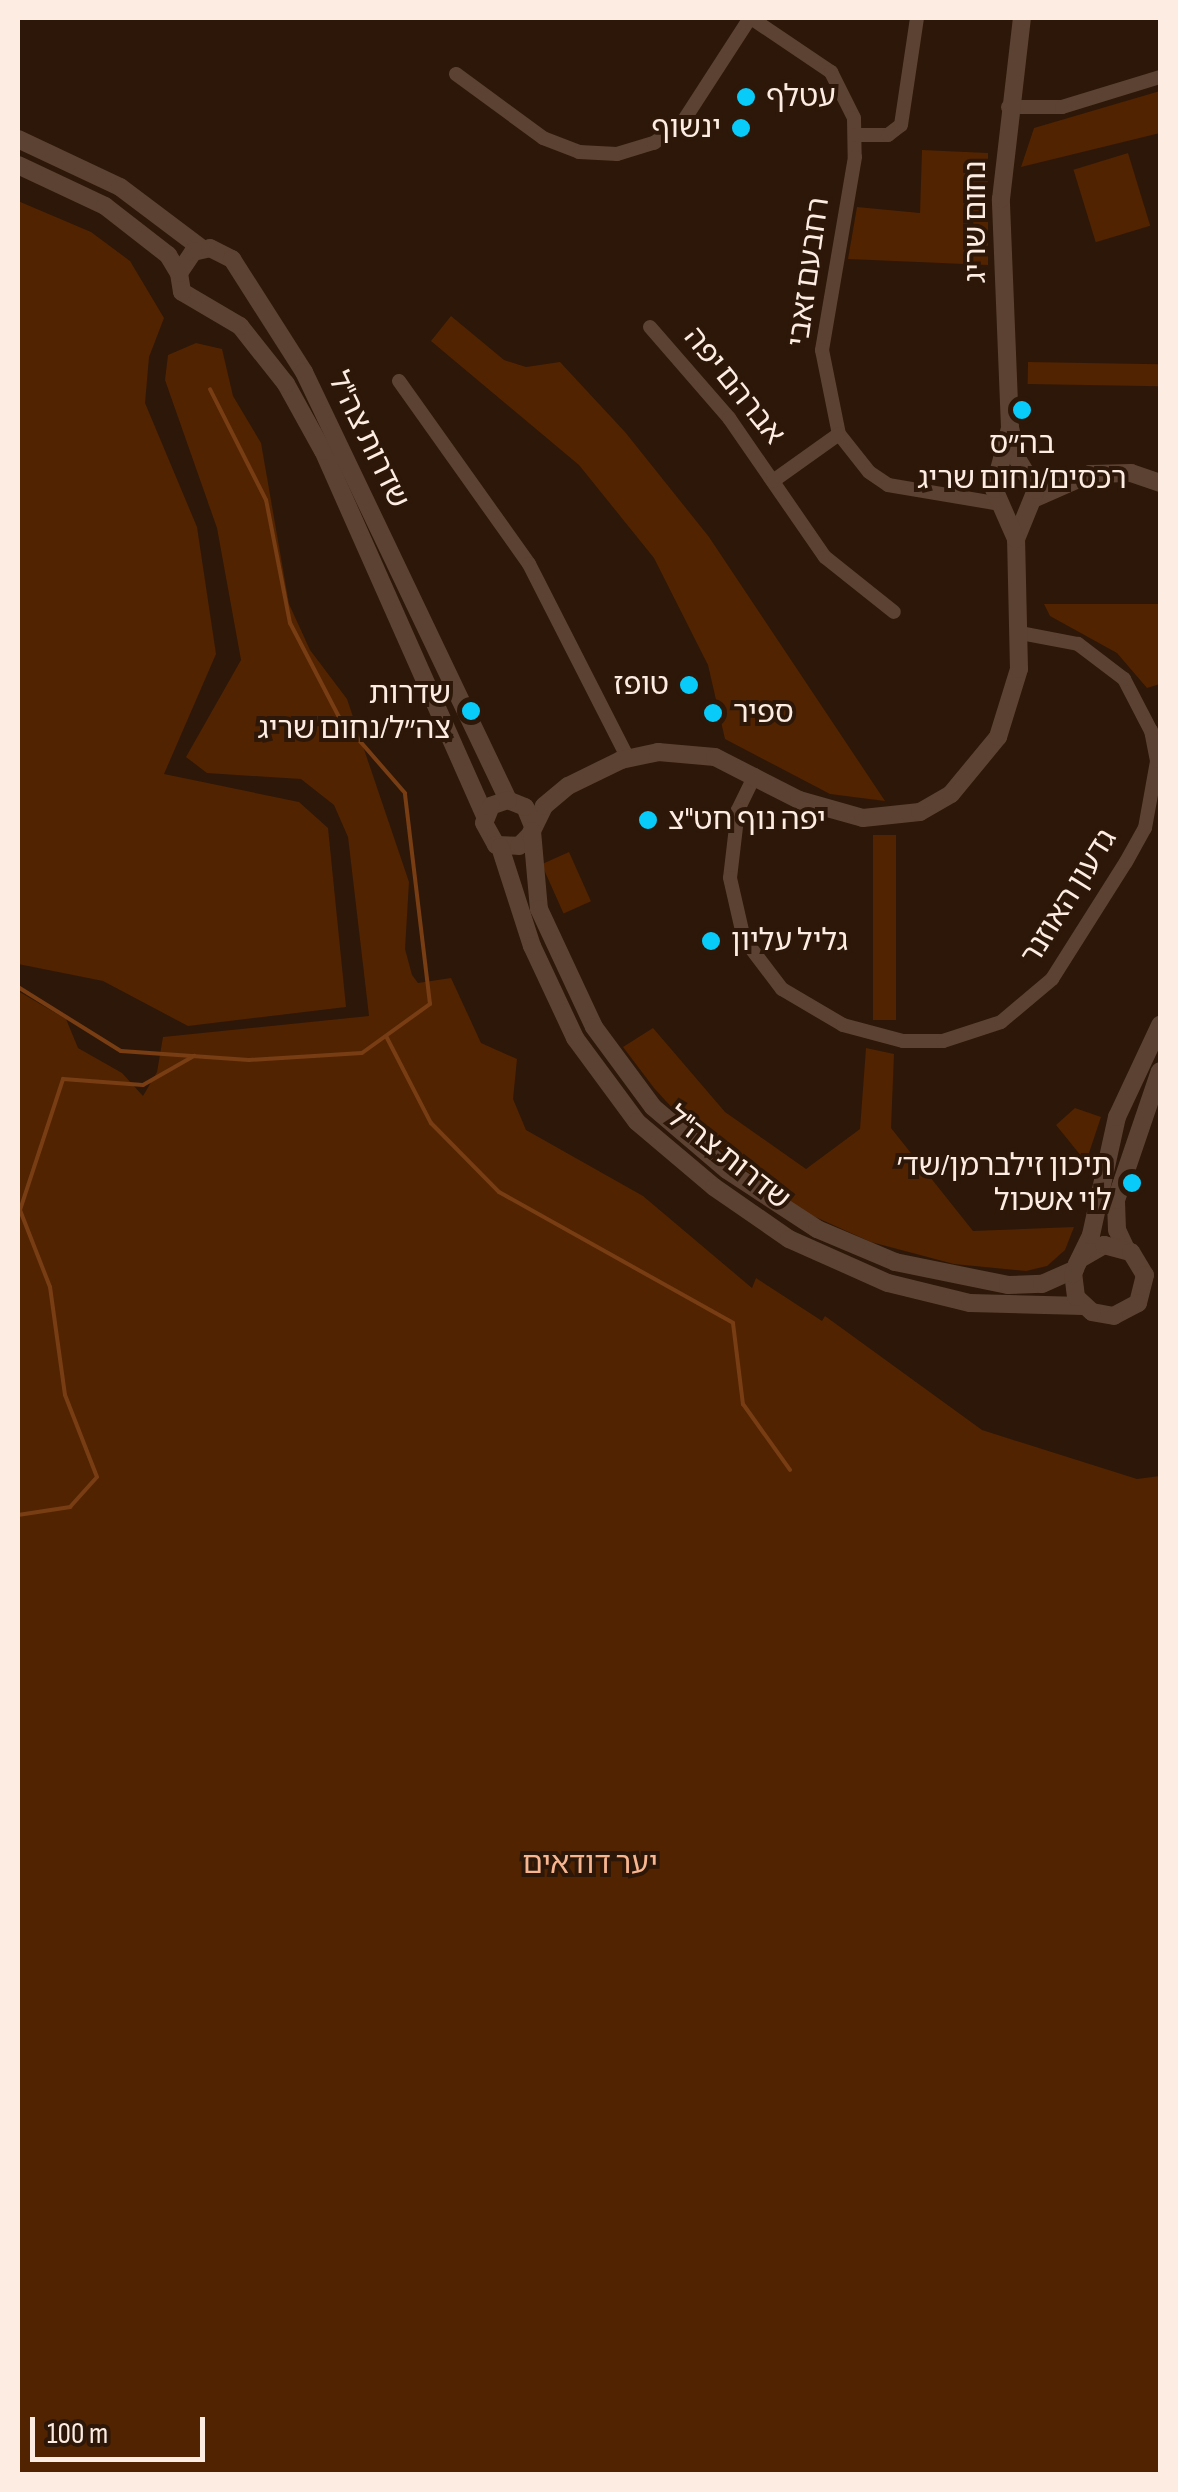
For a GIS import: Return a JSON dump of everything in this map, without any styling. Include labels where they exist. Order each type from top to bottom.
[{"type":"main road","name":"נחום שריג","points":[[998,477],[1010,428],[1001,230],[1008,108],[1022,18]]},
{"type":"main road","points":[[18,139],[120,187],[202,248],[226,253],[238,276],[232,295],[206,306],[182,292],[179,273],[168,255],[105,206],[18,165]]},
{"type":"main road","points":[[179,273],[186,257],[202,248]]},
{"type":"main road","name":"שדרות צה\"ל","points":[[238,276],[330,416],[510,800]]},
{"type":"main road","name":"שדרות צה\"ל","points":[[206,306],[252,338],[310,427],[485,816]]},
{"type":"main road","name":"נחום שריג","points":[[1010,428],[1026,472],[1035,483],[1031,502]]},
{"type":"main road","points":[[568,786],[519,846],[500,847],[486,834],[485,816],[510,800],[536,799],[628,758],[696,752],[842,815],[902,816],[936,804],[966,781],[998,737],[1016,687],[1020,633],[1016,540],[1002,506],[998,477],[1026,472],[1073,478],[1121,472],[1160,482]]},
{"type":"main road","points":[[1002,506],[1031,502],[1073,478]]},
{"type":"main road","points":[[1016,540],[1031,502]]},
{"type":"main road","points":[[510,800],[528,810],[532,826]]},
{"type":"main road","name":"שדרות צה\"ל","points":[[532,826],[539,909],[594,1027],[653,1107],[727,1170],[816,1229],[895,1262],[1008,1285],[1042,1284],[1077,1264]]},
{"type":"main road","name":"שדרות צה\"ל","points":[[500,847],[532,946],[575,1038],[637,1122],[714,1188],[789,1239],[888,1283],[970,1303],[1083,1306]]},
{"type":"main road","points":[[1160,1025],[1117,1117],[1092,1231],[1077,1264],[1073,1286],[1083,1306],[1108,1317],[1160,1293]]},
{"type":"main road","points":[[1138,1302],[1145,1281],[1116,1225],[1120,1183],[1160,1071]]},
{"type":"main road","points":[[1077,1264],[1104,1245],[1160,1263]]},
{"type":"street","points":[[456,74],[543,138],[579,152],[617,154],[654,144],[684,120],[751,18]]},
{"type":"street","name":"רחבעם זאבי","points":[[751,18],[831,72],[851,106],[856,135],[822,350],[839,434],[860,464],[888,485],[962,495],[1002,506]]},
{"type":"street","points":[[856,135],[888,135],[902,126],[918,18]]},
{"type":"street","points":[[1008,108],[1070,105],[1160,78]]},
{"type":"street","name":"אברהם יפה","points":[[650,327],[718,404],[837,570],[894,612]]},
{"type":"street","points":[[398,380],[530,564],[628,758]]},
{"type":"street","name":"אברהם יפה","points":[[773,482],[839,434]]},
{"type":"street","points":[[962,495],[998,477]]},
{"type":"street","name":"גדעון האוזנר","points":[[755,775],[738,810],[732,890],[744,939],[782,989],[843,1026],[903,1041],[944,1041],[1001,1022],[1052,979],[1126,862],[1145,828],[1156,762],[1140,703],[1102,659],[1064,640],[1020,633]]},
{"type":"green space","points":[[1160,91],[1160,133],[1021,167],[1034,128]]},
{"type":"green space","points":[[922,150],[988,153],[988,265],[848,259],[857,207],[920,213]]},
{"type":"green space","points":[[1128,153],[1150,226],[1096,242],[1073,170]]},
{"type":"green space","points":[[18,201],[91,232],[130,261],[164,318],[149,357],[145,403],[197,527],[216,654],[164,774],[299,802],[328,828],[346,1007],[188,1026],[103,981],[18,964]]},
{"type":"green space","points":[[451,316],[504,360],[526,367],[560,362],[625,432],[709,537],[885,801],[830,794],[725,739],[708,665],[654,558],[579,465],[431,341]]},
{"type":"green space","name":"יער דודאים","points":[[196,343],[222,349],[233,396],[261,443],[289,604],[310,650],[347,699],[409,882],[405,949],[412,975],[418,983],[451,978],[481,1043],[517,1059],[513,1099],[526,1130],[643,1196],[752,1288],[756,1278],[822,1321],[825,1316],[982,1430],[1137,1479],[1160,1476],[1160,2474],[18,2474],[18,991],[66,1019],[78,1048],[122,1073],[143,1096],[157,1072],[163,1037],[369,1016],[348,837],[334,805],[301,779],[207,773],[186,757],[241,660],[217,528],[165,380],[168,355]]},
{"type":"green space","points":[[1028,362],[1160,364],[1160,386],[1028,384]]},
{"type":"green space","points":[[1044,604],[1160,604],[1160,684],[1147,688],[1117,653],[1050,616]]},
{"type":"green space","points":[[873,835],[896,835],[896,1020],[873,1020]]},
{"type":"green space","points":[[569,852],[591,901],[564,914],[542,864]]},
{"type":"green space","points":[[653,1028],[725,1112],[806,1169],[860,1129],[866,1048],[894,1054],[891,1128],[973,1231],[1074,1227],[1065,1250],[1047,1266],[1026,1271],[954,1264],[871,1242],[793,1207],[687,1124],[654,1088],[623,1047]]},
{"type":"green space","points":[[1075,1108],[1101,1117],[1086,1162],[1056,1125]]},
{"type":"waterway","points":[[18,987],[121,1051],[249,1060],[362,1053],[430,1004],[405,793],[339,717],[290,623],[266,500],[210,389]]},
{"type":"waterway","points":[[386,1036],[431,1123],[499,1192],[733,1323],[743,1404],[790,1470]]},
{"type":"waterway","points":[[18,1515],[70,1507],[97,1477],[65,1395],[50,1287],[20,1210],[63,1079],[143,1085],[194,1056]]},
{"type":"place","name":"עטלף","points":[[746,97]]},
{"type":"place","name":"ינשוף","points":[[741,128]]},
{"type":"place","name":"בה״ס רכסים/נחום שריג","points":[[1022,410]]},
{"type":"place","name":"טופז","points":[[689,685]]},
{"type":"place","name":"שדרות צה״ל/נחום שריג","points":[[471,711]]},
{"type":"place","name":"ספיר","points":[[713,713]]},
{"type":"place","name":"יפה נוף חט\"צ","points":[[648,820]]},
{"type":"place","name":"גליל עליון","points":[[711,941]]},
{"type":"place","name":"תיכון זילברמן/שד׳ לוי אשכול","points":[[1132,1183]]}]
